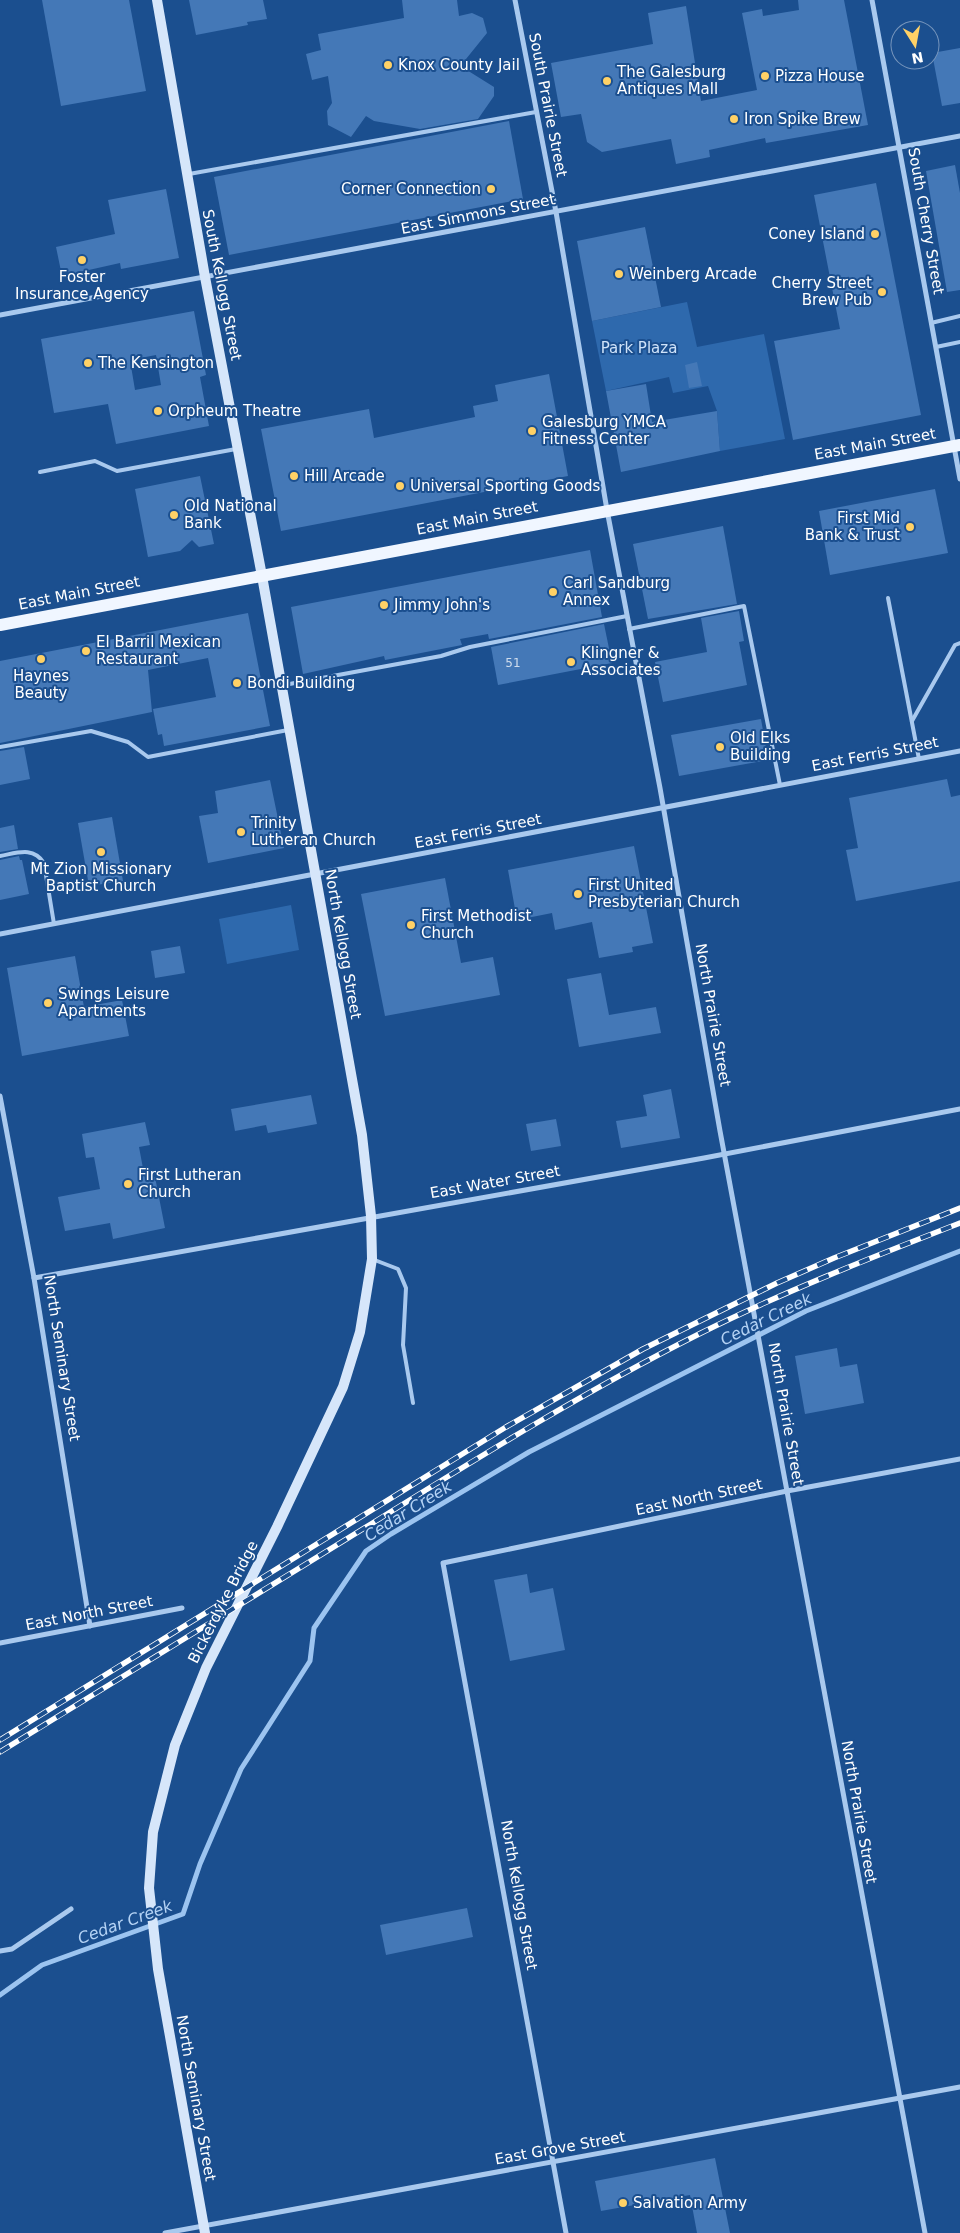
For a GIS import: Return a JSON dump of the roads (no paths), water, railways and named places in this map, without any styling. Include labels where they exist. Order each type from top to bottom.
[{"type":"main road","name":"South Kellogg Street","points":[[157,0],[204,277],[262,576]]},
{"type":"main road","name":"East Main Street","points":[[0,625],[957,445]]},
{"type":"main road","name":"North Kellogg Street","points":[[262,576],[362,1135],[371,1216],[372,1259]]},
{"type":"main road","name":"Bickerdyke Bridge","points":[[158,1969],[149,1888],[153,1832],[175,1745],[206,1668],[278,1527],[342,1387],[360,1332],[372,1259]]},
{"type":"main road","name":"North Seminary Street","points":[[158,1969],[205,2229]]},
{"type":"street","name":"South Prairie Street","points":[[515,0],[556,212],[606,510]]},
{"type":"street","name":"South Cherry Street","points":[[872,0],[931,323],[957,445],[960,479]]},
{"type":"street","name":"East Simmons Street","points":[[0,315],[960,136]]},
{"type":"street","name":"North Prairie Street","points":[[606,510],[664,808],[725,1154],[925,2233]]},
{"type":"street","name":"East Ferris Street","points":[[0,934],[960,751]]},
{"type":"street","name":"North Seminary Street","points":[[0,1096],[34,1278],[90,1626]]},
{"type":"street","name":"East Water Street","points":[[34,1278],[371,1216],[725,1154],[960,1109]]},
{"type":"street","name":"East North Street","points":[[443,1563],[787,1491],[960,1459]]},
{"type":"street","name":"North Kellogg Street","points":[[443,1563],[566,2233]]},
{"type":"street","name":"East North Street","points":[[0,1643],[182,1608]]},
{"type":"street","points":[[0,1951],[12,1949],[71,1909]]},
{"type":"street","name":"East Grove Street","points":[[165,2233],[205,2229],[553,2162],[960,2087]]},
{"type":"lane","points":[[187,174],[536,112]]},
{"type":"lane","points":[[931,323],[960,316]]},
{"type":"lane","points":[[936,347],[960,342]]},
{"type":"lane","points":[[40,472],[95,461],[117,471],[238,448]]},
{"type":"lane","points":[[888,598],[919,759]]},
{"type":"lane","points":[[629,629],[744,606],[780,785]]},
{"type":"lane","points":[[282,685],[441,656],[470,647],[627,616]]},
{"type":"lane","points":[[912,722],[956,645],[960,643]]},
{"type":"lane","points":[[0,747],[91,731],[128,742],[148,756],[290,729]]},
{"type":"lane","points":[[0,856],[24,851],[33,852],[39,856],[44,863],[54,924]]},
{"type":"lane","points":[[372,1259],[398,1269],[406,1288],[402,1345],[413,1403]]},
{"type":"waterway","name":"Cedar Creek","points":[[0,1995],[42,1965],[183,1914],[200,1864],[241,1769],[310,1661],[314,1628],[366,1551],[391,1534],[529,1452],[806,1311],[960,1251]]},
{"type":"railway","points":[[0,1740],[506,1427],[643,1349],[777,1283],[834,1258],[960,1208]]},
{"type":"railway","points":[[0,1752],[493,1449],[617,1377],[701,1333],[765,1303],[960,1223]]},
{"type":"place","name":"Knox County Jail","points":[[388,65]]},
{"type":"place","name":"Pizza House","points":[[765,76]]},
{"type":"place","name":"The Galesburg Antiques Mall","points":[[607,81]]},
{"type":"place","name":"Iron Spike Brew","points":[[734,119]]},
{"type":"place","name":"Corner Connection","points":[[491,189]]},
{"type":"place","name":"Coney Island","points":[[875,234]]},
{"type":"place","name":"Foster Insurance Agency","points":[[82,260]]},
{"type":"place","name":"Weinberg Arcade","points":[[619,274]]},
{"type":"place","name":"Cherry Street Brew Pub","points":[[882,292]]},
{"type":"place","name":"The Kensington","points":[[88,363]]},
{"type":"place","name":"Orpheum Theatre","points":[[158,411]]},
{"type":"place","name":"Galesburg YMCA Fitness Center","points":[[532,431]]},
{"type":"place","name":"Hill Arcade","points":[[294,476]]},
{"type":"place","name":"Universal Sporting Goods","points":[[400,486]]},
{"type":"place","name":"Old National Bank","points":[[174,515]]},
{"type":"place","name":"First Mid Bank & Trust","points":[[910,527]]},
{"type":"place","name":"Carl Sandburg Annex","points":[[553,592]]},
{"type":"place","name":"Jimmy John's","points":[[384,605]]},
{"type":"place","name":"El Barril Mexican Restaurant","points":[[86,651]]},
{"type":"place","name":"Haynes Beauty","points":[[41,659]]},
{"type":"place","name":"Klingner & Associates","points":[[571,662]]},
{"type":"place","name":"Bondi Building","points":[[237,683]]},
{"type":"place","name":"Old Elks Building","points":[[720,747]]},
{"type":"place","name":"Trinity Lutheran Church","points":[[241,832]]},
{"type":"place","name":"Mt Zion Missionary Baptist Church","points":[[101,852]]},
{"type":"place","name":"First United Presbyterian Church","points":[[578,894]]},
{"type":"place","name":"First Methodist Church","points":[[411,925]]},
{"type":"place","name":"Swings Leisure Apartments","points":[[48,1003]]},
{"type":"place","name":"First Lutheran Church","points":[[128,1184]]},
{"type":"place","name":"Salvation Army","points":[[623,2203]]},
{"type":"park label","name":"Park Plaza","points":[[639,348]]}]
